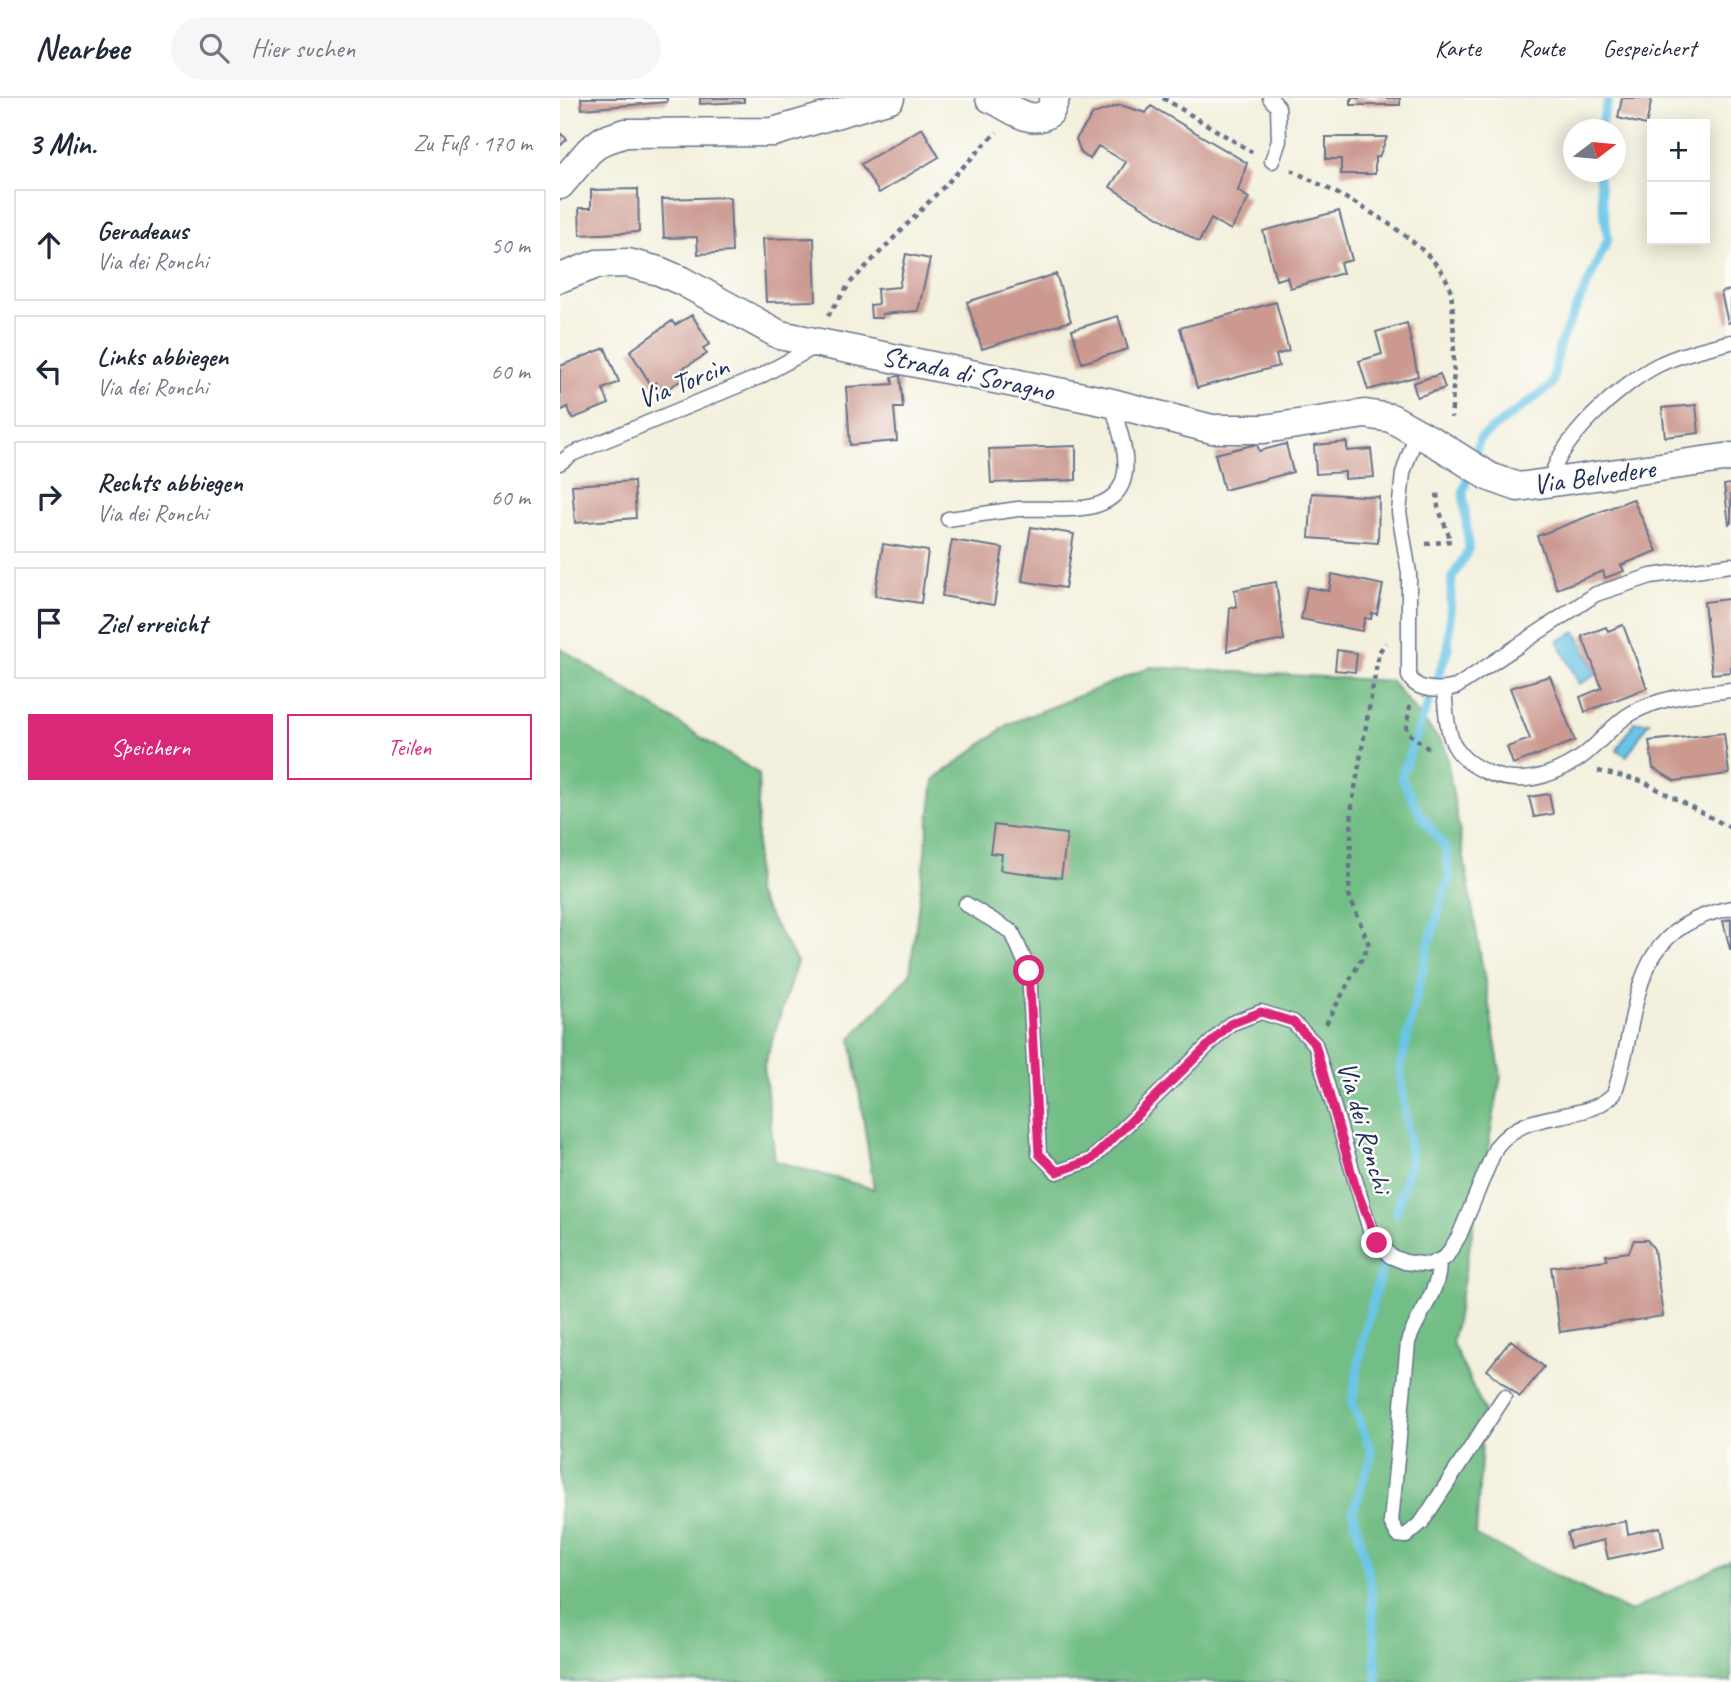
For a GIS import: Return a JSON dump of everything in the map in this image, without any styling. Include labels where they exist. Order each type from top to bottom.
[{"type":"street","points":[[560,186],[589,151],[602,141],[625,133],[773,132],[890,98]]},
{"type":"street","points":[[990,98],[1024,116],[1045,116],[1053,107],[1055,98]]},
{"type":"street","name":"Strada di Soragno","points":[[560,278],[597,264],[612,262],[659,271],[764,328],[822,335],[1212,429],[1264,429],[1365,414],[1391,418]]},
{"type":"street","name":"Via Belvedere","points":[[1391,418],[1417,432],[1445,436],[1490,477],[1512,487],[1731,457]]},
{"type":"lane","points":[[1270,98],[1278,107],[1279,141],[1272,161]]},
{"type":"lane","name":"Via Torcìn","points":[[560,463],[572,454],[759,377],[822,335]]},
{"type":"lane","points":[[1550,483],[1552,470],[1570,441],[1634,380],[1684,355],[1731,342]]},
{"type":"lane","points":[[948,519],[1021,509],[1077,509],[1103,501],[1116,492],[1125,473],[1112,403]]},
{"type":"lane","points":[[1417,432],[1403,473],[1399,512],[1409,573],[1409,676],[1413,683],[1424,688],[1444,690],[1456,687],[1596,594],[1651,576],[1731,565]]},
{"type":"lane","points":[[1444,690],[1449,733],[1462,756],[1498,777],[1526,781],[1548,775],[1578,759],[1619,722],[1646,706],[1683,695],[1731,690]]},
{"type":"lane","name":"Via dei Ronchi","points":[[966,904],[1012,932],[1029,971],[1039,1154],[1057,1172],[1091,1160],[1230,1024],[1261,1012],[1293,1022],[1315,1044],[1355,1185],[1377,1243],[1390,1256],[1405,1262],[1438,1263]]},
{"type":"lane","points":[[1504,1397],[1422,1522],[1406,1536],[1398,1535],[1391,1522],[1408,1342],[1414,1323],[1438,1280],[1438,1263],[1446,1257],[1459,1236],[1496,1147],[1504,1137],[1528,1122],[1581,1110],[1607,1101],[1614,1094],[1640,981],[1661,945],[1681,928],[1702,917],[1731,908]]},
{"type":"path","points":[[1072,98],[1103,98]]},
{"type":"path","points":[[1163,98],[1242,148],[1376,214],[1429,258],[1449,285],[1452,324],[1445,436]]},
{"type":"path","points":[[822,335],[850,282],[1004,124],[1024,116]]},
{"type":"path","points":[[1437,489],[1438,507],[1451,541]]},
{"type":"path","points":[[1315,1044],[1369,946],[1349,895],[1352,805],[1379,652],[1410,614]]},
{"type":"path","points":[[1406,731],[1433,753]]},
{"type":"path","points":[[1591,773],[1608,772],[1642,781],[1731,828]]},
{"type":"green space","points":[[560,648],[759,774],[755,892],[797,962],[764,1066],[775,1161],[874,1189],[851,1038],[910,974],[934,780],[1009,724],[1151,667],[1391,681],[1445,747],[1501,1076],[1452,1343],[1484,1410],[1476,1536],[1630,1612],[1731,1560],[1731,1682],[560,1682]]},
{"type":"water","points":[[1576,632],[1597,674],[1579,684],[1558,641]]},
{"type":"water","points":[[1634,722],[1649,722],[1627,756],[1617,750]]},
{"type":"building","points":[[581,98],[667,98],[667,102],[582,109]]},
{"type":"building","points":[[700,98],[744,98],[744,102],[700,104]]},
{"type":"building","points":[[1351,98],[1400,98],[1400,105],[1351,105]]},
{"type":"building","points":[[1622,98],[1652,98],[1646,125],[1618,118]]},
{"type":"building","points":[[1120,105],[1146,113],[1151,106],[1247,163],[1238,191],[1249,198],[1231,230],[1211,219],[1199,242],[1110,187],[1126,162],[1098,146],[1090,159],[1081,153],[1076,139],[1093,114]]},
{"type":"building","points":[[922,128],[939,157],[879,193],[861,164]]},
{"type":"building","points":[[560,133],[567,139],[560,146]]},
{"type":"building","points":[[1326,137],[1387,137],[1379,157],[1375,157],[1375,174],[1341,174],[1341,159],[1326,159]]},
{"type":"building","points":[[638,189],[639,232],[580,235],[579,208],[591,208],[591,190]]},
{"type":"building","points":[[730,197],[732,252],[698,254],[697,237],[664,238],[662,199]]},
{"type":"building","points":[[1339,211],[1352,260],[1340,263],[1343,273],[1290,288],[1287,277],[1276,280],[1263,231]]},
{"type":"building","points":[[814,238],[816,301],[766,302],[763,239]]},
{"type":"building","points":[[906,254],[930,259],[918,311],[882,314],[882,318],[871,318],[870,305],[878,304],[877,289],[899,287]]},
{"type":"building","points":[[1056,274],[1071,321],[982,349],[967,302]]},
{"type":"building","points":[[1731,290],[1731,322],[1728,323],[1721,292]]},
{"type":"building","points":[[1276,302],[1289,351],[1276,355],[1279,366],[1197,388],[1180,328]]},
{"type":"building","points":[[692,315],[710,344],[703,348],[707,354],[682,369],[687,377],[662,392],[656,382],[651,385],[630,351],[672,321],[675,325]]},
{"type":"building","points":[[1118,316],[1128,349],[1082,363],[1072,330]]},
{"type":"building","points":[[1407,323],[1418,376],[1368,390],[1359,361],[1382,354],[1376,332]]},
{"type":"building","points":[[605,348],[619,382],[603,389],[609,404],[572,419],[568,407],[560,411],[560,366]]},
{"type":"building","points":[[1440,374],[1445,388],[1417,397],[1413,383]]},
{"type":"building","points":[[900,376],[903,408],[894,408],[897,441],[850,445],[846,387],[893,384],[892,377]]},
{"type":"building","points":[[1696,405],[1699,433],[1665,437],[1662,408]]},
{"type":"building","points":[[1347,442],[1347,451],[1371,449],[1374,477],[1345,479],[1345,472],[1316,474],[1314,445]]},
{"type":"building","points":[[1257,444],[1259,451],[1286,444],[1293,472],[1224,490],[1215,454]]},
{"type":"building","points":[[1076,446],[1076,480],[991,483],[989,449]]},
{"type":"building","points":[[634,481],[636,518],[575,523],[572,485]]},
{"type":"building","points":[[1731,484],[1731,523],[1729,524],[1724,485]]},
{"type":"building","points":[[1312,493],[1379,497],[1378,543],[1309,538]]},
{"type":"building","points":[[1633,499],[1657,551],[1621,565],[1624,571],[1605,578],[1603,571],[1557,589],[1537,536]]},
{"type":"building","points":[[1031,527],[1074,534],[1065,588],[1022,581]]},
{"type":"building","points":[[952,540],[1003,548],[994,605],[942,596]]},
{"type":"building","points":[[883,544],[928,551],[921,603],[875,596]]},
{"type":"building","points":[[1332,574],[1383,585],[1377,614],[1372,613],[1371,619],[1365,618],[1362,631],[1301,619],[1307,587],[1329,591]]},
{"type":"building","points":[[1276,582],[1284,640],[1227,651],[1230,607],[1237,607],[1234,590]]},
{"type":"building","points":[[1728,599],[1731,602],[1731,672],[1712,674],[1704,602]]},
{"type":"building","points":[[1623,625],[1647,688],[1585,712],[1580,697],[1602,688],[1582,636],[1606,627],[1608,631]]},
{"type":"building","points":[[1337,650],[1357,653],[1355,672],[1335,670]]},
{"type":"building","points":[[1550,676],[1575,741],[1513,764],[1507,747],[1530,739],[1510,688]]},
{"type":"building","points":[[1724,733],[1729,774],[1675,781],[1653,768],[1649,741]]},
{"type":"building","points":[[1549,794],[1553,814],[1534,817],[1529,797]]},
{"type":"building","points":[[994,825],[1067,834],[1061,878],[1000,870],[1002,854],[990,853]]},
{"type":"building","points":[[1731,919],[1731,949],[1730,949],[1723,921]]},
{"type":"building","points":[[1634,1240],[1647,1240],[1654,1249],[1663,1316],[1560,1332],[1551,1267],[1607,1260],[1606,1255],[1629,1252]]},
{"type":"building","points":[[1511,1340],[1544,1367],[1520,1397],[1487,1370]]},
{"type":"building","points":[[1626,1521],[1628,1534],[1660,1527],[1664,1547],[1608,1559],[1604,1540],[1570,1548],[1567,1533]]},
{"type":"waterway","points":[[1602,119],[1609,98]]},
{"type":"waterway","points":[[1396,1214],[1411,1158],[1400,1069],[1428,947],[1449,878],[1446,849],[1420,813],[1401,777],[1448,649],[1452,578],[1469,549],[1463,492],[1480,438],[1552,385],[1559,346],[1608,239],[1599,182]]},
{"type":"waterway","points":[[1377,1682],[1371,1584],[1353,1511],[1372,1454],[1352,1403],[1363,1338],[1383,1264]]},
{"type":"route","points":[[1029,971],[1039,1154],[1057,1172],[1091,1160],[1230,1024],[1261,1012],[1293,1022],[1315,1044],[1355,1185],[1377,1243]]}]
